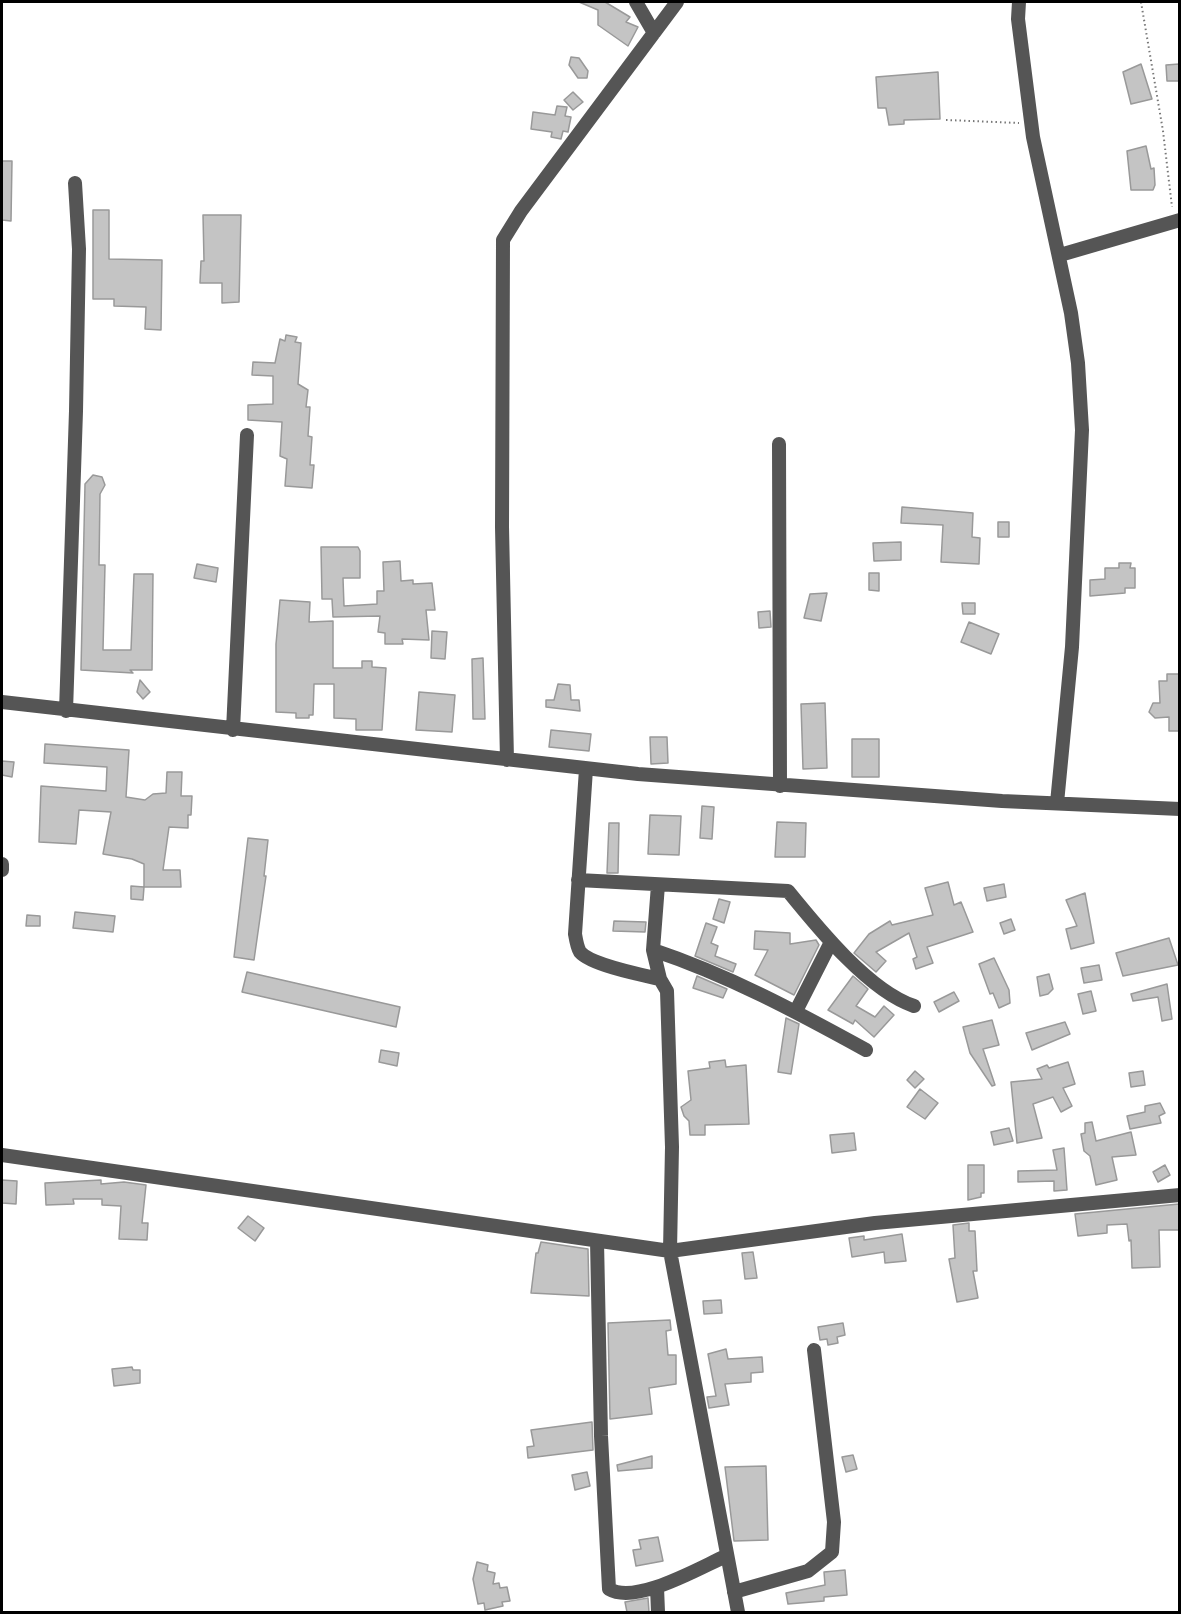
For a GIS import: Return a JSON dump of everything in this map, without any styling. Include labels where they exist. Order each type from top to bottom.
[{"type":"street","points":[[636,2],[654,33]]},
{"type":"street","points":[[507,760],[502,527],[503,240],[677,2]]},
{"type":"street","points":[[1019,2],[1018,20],[1031,124],[1060,255],[1078,363],[1082,430],[1072,647],[1057,803]]},
{"type":"street","points":[[66,711],[79,249],[75,183]]},
{"type":"street","points":[[1060,255],[1176,221]]},
{"type":"street","points":[[232,730],[247,435]]},
{"type":"street","points":[[779,444],[780,786]]},
{"type":"street","points":[[2,702],[232,730],[358,741],[586,769],[780,786],[1179,809]]},
{"type":"street","points":[[586,769],[575,917],[579,950],[586,957],[624,971],[660,979]]},
{"type":"street","points":[[2,864],[2,870]]},
{"type":"street","points":[[578,880],[788,891],[830,944],[899,1001],[914,1006]]},
{"type":"street","points":[[658,885],[653,950],[660,979],[667,990],[669,1012],[672,1207],[670,1251],[738,1612]]},
{"type":"street","points":[[796,1011],[830,944]]},
{"type":"street","points":[[653,950],[699,965],[796,1011],[866,1050]]},
{"type":"street","points":[[2,1155],[670,1251],[887,1221],[1179,1195]]},
{"type":"street","points":[[597,1241],[609,1588],[616,1593],[627,1594],[657,1587],[726,1556]]},
{"type":"street","points":[[734,1592],[808,1571],[832,1552],[834,1522],[814,1350]]},
{"type":"street","points":[[657,1587],[658,1612]]},
{"type":"path","points":[[1141,2],[1176,221]]},
{"type":"path","points":[[946,120],[1031,124]]},
{"type":"building","points":[[579,2],[605,2],[630,17],[626,22],[638,27],[628,46],[598,25],[598,10]]},
{"type":"building","points":[[571,57],[579,58],[588,71],[587,78],[578,78],[569,65]]},
{"type":"building","points":[[1141,64],[1152,99],[1131,104],[1123,72]]},
{"type":"building","points":[[1179,64],[1179,81],[1167,81],[1166,65]]},
{"type":"building","points":[[938,72],[940,119],[904,120],[904,124],[889,125],[886,108],[878,108],[876,77]]},
{"type":"building","points":[[573,92],[583,102],[573,110],[564,100]]},
{"type":"building","points":[[557,106],[567,107],[565,116],[571,117],[568,132],[563,131],[561,139],[551,137],[552,132],[531,129],[533,112],[555,115]]},
{"type":"building","points":[[1146,146],[1151,169],[1154,168],[1155,185],[1153,190],[1131,190],[1127,151]]},
{"type":"building","points":[[2,161],[12,161],[11,221],[2,220]]},
{"type":"building","points":[[93,210],[109,210],[109,259],[162,260],[161,330],[145,329],[146,307],[114,306],[114,299],[93,299]]},
{"type":"building","points":[[203,215],[241,215],[239,302],[222,303],[222,283],[200,283],[201,261],[204,261]]},
{"type":"building","points":[[286,335],[297,337],[295,342],[301,343],[298,384],[308,390],[306,407],[310,407],[308,436],[312,437],[310,465],[314,465],[312,488],[285,486],[287,459],[280,456],[282,422],[248,420],[248,405],[273,404],[273,376],[252,375],[253,362],[275,363],[280,339],[285,341]]},
{"type":"building","points":[[93,475],[102,477],[105,485],[100,494],[99,565],[105,565],[103,650],[131,650],[134,574],[153,574],[152,670],[130,670],[133,673],[81,670],[85,484]]},
{"type":"building","points":[[902,507],[973,513],[972,537],[980,538],[979,564],[941,562],[943,525],[901,523]]},
{"type":"building","points":[[998,522],[1009,522],[1009,537],[998,537]]},
{"type":"building","points":[[901,542],[901,560],[874,561],[873,543]]},
{"type":"building","points":[[321,547],[358,547],[360,551],[360,578],[343,578],[344,606],[377,604],[377,591],[384,591],[383,562],[400,561],[401,581],[413,580],[413,584],[432,583],[435,610],[426,610],[429,640],[402,639],[403,644],[385,644],[385,633],[378,632],[380,616],[333,617],[332,599],[322,599]]},
{"type":"building","points":[[1119,563],[1131,563],[1130,568],[1135,568],[1135,588],[1125,588],[1125,593],[1090,596],[1090,580],[1105,579],[1105,568],[1119,568]]},
{"type":"building","points":[[197,564],[218,568],[216,582],[194,578]]},
{"type":"building","points":[[869,573],[879,573],[879,591],[869,590]]},
{"type":"building","points":[[827,593],[821,621],[804,618],[810,594]]},
{"type":"building","points":[[280,600],[310,602],[309,622],[333,621],[333,668],[362,668],[362,661],[372,661],[372,667],[386,668],[382,730],[356,730],[356,719],[334,718],[334,684],[314,684],[313,715],[309,715],[309,718],[296,718],[296,713],[276,712],[276,644]]},
{"type":"building","points":[[962,603],[975,603],[975,614],[963,614]]},
{"type":"building","points":[[770,611],[771,627],[759,628],[758,612]]},
{"type":"building","points":[[969,622],[999,634],[991,654],[961,642]]},
{"type":"building","points":[[432,631],[447,632],[445,659],[431,658]]},
{"type":"building","points":[[483,658],[485,719],[473,719],[472,659]]},
{"type":"building","points":[[1167,674],[1179,674],[1179,731],[1169,731],[1169,717],[1155,718],[1149,712],[1153,703],[1160,703],[1159,681],[1167,681]]},
{"type":"building","points":[[140,680],[150,692],[143,699],[137,692]]},
{"type":"building","points":[[558,684],[570,685],[571,700],[579,700],[580,711],[546,707],[546,700],[554,700]]},
{"type":"building","points":[[419,692],[455,695],[452,732],[416,730]]},
{"type":"building","points":[[825,703],[827,768],[803,769],[801,704]]},
{"type":"building","points":[[551,730],[591,734],[589,751],[549,747]]},
{"type":"building","points":[[650,737],[667,737],[668,763],[651,764]]},
{"type":"building","points":[[852,739],[879,739],[879,777],[852,777]]},
{"type":"building","points":[[45,744],[129,750],[126,797],[145,800],[153,794],[166,793],[167,772],[182,772],[181,796],[192,796],[191,815],[188,815],[188,828],[169,827],[163,870],[180,870],[181,887],[144,887],[144,864],[132,859],[103,854],[111,812],[79,810],[76,844],[39,842],[41,786],[106,791],[107,767],[44,763]]},
{"type":"building","points":[[2,761],[14,762],[12,777],[2,775]]},
{"type":"building","points":[[702,806],[714,807],[712,839],[700,838]]},
{"type":"building","points":[[650,815],[681,816],[679,855],[648,854]]},
{"type":"building","points":[[777,822],[806,823],[805,857],[775,857]]},
{"type":"building","points":[[609,823],[619,823],[618,873],[607,873]]},
{"type":"building","points":[[248,838],[268,840],[264,876],[266,876],[254,960],[234,957]]},
{"type":"building","points":[[948,882],[954,905],[961,902],[973,932],[927,947],[933,963],[916,969],[913,959],[917,957],[909,933],[876,952],[886,961],[876,972],[854,953],[869,934],[890,921],[892,925],[933,915],[925,888]]},
{"type":"building","points":[[1004,884],[1006,897],[987,901],[984,888]]},
{"type":"building","points":[[131,886],[144,887],[143,900],[131,899]]},
{"type":"building","points":[[1085,893],[1094,943],[1071,949],[1066,929],[1077,926],[1066,900]]},
{"type":"building","points":[[719,899],[730,902],[724,923],[713,919]]},
{"type":"building","points":[[75,912],[115,916],[113,932],[73,928]]},
{"type":"building","points":[[27,915],[40,916],[40,926],[26,926]]},
{"type":"building","points":[[1011,919],[1015,930],[1004,934],[1000,923]]},
{"type":"building","points":[[614,921],[646,922],[645,932],[613,931]]},
{"type":"building","points":[[706,923],[717,927],[711,943],[718,946],[715,956],[736,964],[733,972],[695,956]]},
{"type":"building","points":[[755,931],[790,933],[790,944],[816,940],[819,945],[794,995],[755,975],[768,950],[754,949]]},
{"type":"building","points":[[1169,938],[1178,965],[1123,976],[1116,953]]},
{"type":"building","points":[[994,958],[1009,990],[1010,1003],[999,1008],[993,993],[990,994],[979,964]]},
{"type":"building","points":[[1099,965],[1102,980],[1084,983],[1081,968]]},
{"type":"building","points":[[247,972],[400,1007],[396,1027],[242,992]]},
{"type":"building","points":[[1049,974],[1053,989],[1048,994],[1040,996],[1037,977]]},
{"type":"building","points":[[697,976],[727,989],[723,998],[693,988]]},
{"type":"building","points":[[853,976],[868,989],[856,1006],[875,1017],[884,1006],[894,1015],[874,1037],[855,1020],[853,1024],[828,1010]]},
{"type":"building","points":[[1167,984],[1172,1019],[1162,1021],[1158,997],[1133,1001],[1131,994]]},
{"type":"building","points":[[1091,991],[1096,1011],[1083,1014],[1078,994]]},
{"type":"building","points":[[954,992],[959,1001],[939,1012],[934,1002]]},
{"type":"building","points":[[786,1018],[799,1024],[791,1074],[778,1072]]},
{"type":"building","points":[[992,1020],[999,1045],[983,1049],[995,1085],[992,1086],[970,1053],[963,1027]]},
{"type":"building","points":[[1065,1022],[1070,1034],[1032,1050],[1026,1033]]},
{"type":"building","points":[[381,1050],[399,1053],[397,1066],[379,1062]]},
{"type":"building","points":[[725,1060],[726,1067],[746,1065],[749,1124],[705,1125],[705,1135],[690,1135],[689,1121],[684,1116],[681,1107],[691,1100],[688,1071],[710,1068],[709,1062]]},
{"type":"building","points":[[1068,1062],[1075,1084],[1063,1088],[1072,1106],[1061,1112],[1053,1097],[1033,1104],[1042,1138],[1017,1143],[1011,1082],[1042,1079],[1037,1069]]},
{"type":"building","points":[[915,1071],[924,1079],[915,1088],[907,1080]]},
{"type":"building","points":[[1143,1071],[1145,1085],[1131,1087],[1129,1073]]},
{"type":"building","points":[[920,1089],[938,1103],[925,1119],[907,1107]]},
{"type":"building","points":[[1160,1103],[1165,1113],[1159,1116],[1161,1123],[1130,1129],[1127,1116],[1145,1112],[1145,1106]]},
{"type":"building","points":[[1092,1122],[1096,1141],[1131,1132],[1136,1155],[1112,1157],[1117,1180],[1096,1185],[1090,1156],[1084,1151],[1081,1134],[1085,1133],[1085,1123]]},
{"type":"building","points":[[1009,1128],[1013,1141],[994,1145],[991,1132]]},
{"type":"building","points":[[854,1133],[856,1150],[832,1153],[830,1135]]},
{"type":"building","points":[[1064,1148],[1067,1190],[1054,1191],[1054,1181],[1018,1182],[1018,1171],[1057,1170],[1053,1150]]},
{"type":"building","points":[[968,1165],[984,1165],[984,1193],[981,1193],[981,1197],[968,1200]]},
{"type":"building","points":[[1165,1165],[1170,1175],[1158,1182],[1153,1172]]},
{"type":"building","points":[[2,1180],[17,1181],[16,1204],[2,1203]]},
{"type":"building","points":[[101,1180],[101,1184],[124,1182],[146,1185],[142,1223],[148,1223],[147,1240],[119,1239],[121,1206],[102,1205],[102,1199],[73,1199],[74,1204],[46,1205],[45,1183]]},
{"type":"building","points":[[1179,1204],[1179,1230],[1159,1230],[1160,1267],[1132,1268],[1131,1240],[1129,1241],[1127,1224],[1107,1225],[1107,1233],[1078,1236],[1075,1214]]},
{"type":"building","points":[[248,1216],[264,1228],[255,1241],[238,1228]]},
{"type":"building","points":[[969,1223],[969,1231],[975,1231],[977,1271],[973,1271],[978,1298],[957,1302],[949,1259],[955,1258],[953,1225]]},
{"type":"building","points":[[902,1234],[906,1261],[885,1263],[884,1252],[852,1257],[849,1238],[864,1236],[864,1240]]},
{"type":"building","points":[[541,1242],[588,1249],[589,1296],[531,1293],[536,1253],[538,1253]]},
{"type":"building","points":[[753,1252],[757,1278],[745,1279],[742,1253]]},
{"type":"building","points":[[721,1300],[722,1313],[704,1314],[703,1301]]},
{"type":"building","points":[[670,1320],[671,1330],[666,1331],[668,1355],[676,1355],[676,1384],[649,1388],[652,1414],[610,1419],[608,1323]]},
{"type":"building","points":[[843,1323],[845,1335],[837,1337],[838,1343],[828,1345],[827,1339],[820,1340],[818,1327]]},
{"type":"building","points":[[726,1349],[728,1359],[762,1357],[763,1372],[751,1373],[751,1382],[725,1384],[729,1405],[709,1408],[707,1397],[716,1396],[708,1354]]},
{"type":"building","points":[[132,1367],[133,1370],[140,1370],[140,1383],[114,1386],[112,1369]]},
{"type":"building","points":[[592,1422],[593,1450],[528,1458],[527,1447],[534,1446],[531,1430]]},
{"type":"building","points":[[853,1455],[857,1469],[846,1472],[842,1457]]},
{"type":"building","points":[[652,1456],[652,1468],[618,1471],[617,1465]]},
{"type":"building","points":[[766,1466],[768,1540],[734,1541],[725,1467]]},
{"type":"building","points":[[587,1472],[590,1486],[575,1490],[572,1475]]},
{"type":"building","points":[[658,1537],[663,1561],[636,1566],[633,1550],[641,1549],[639,1540]]},
{"type":"building","points":[[477,1562],[488,1565],[487,1571],[495,1573],[493,1584],[499,1583],[500,1588],[507,1587],[510,1601],[502,1602],[503,1606],[485,1610],[484,1603],[478,1604],[473,1579]]},
{"type":"building","points":[[845,1570],[847,1595],[824,1597],[824,1601],[788,1604],[786,1593],[825,1585],[824,1572]]},
{"type":"building","points":[[648,1598],[649,1612],[627,1612],[625,1602]]}]
